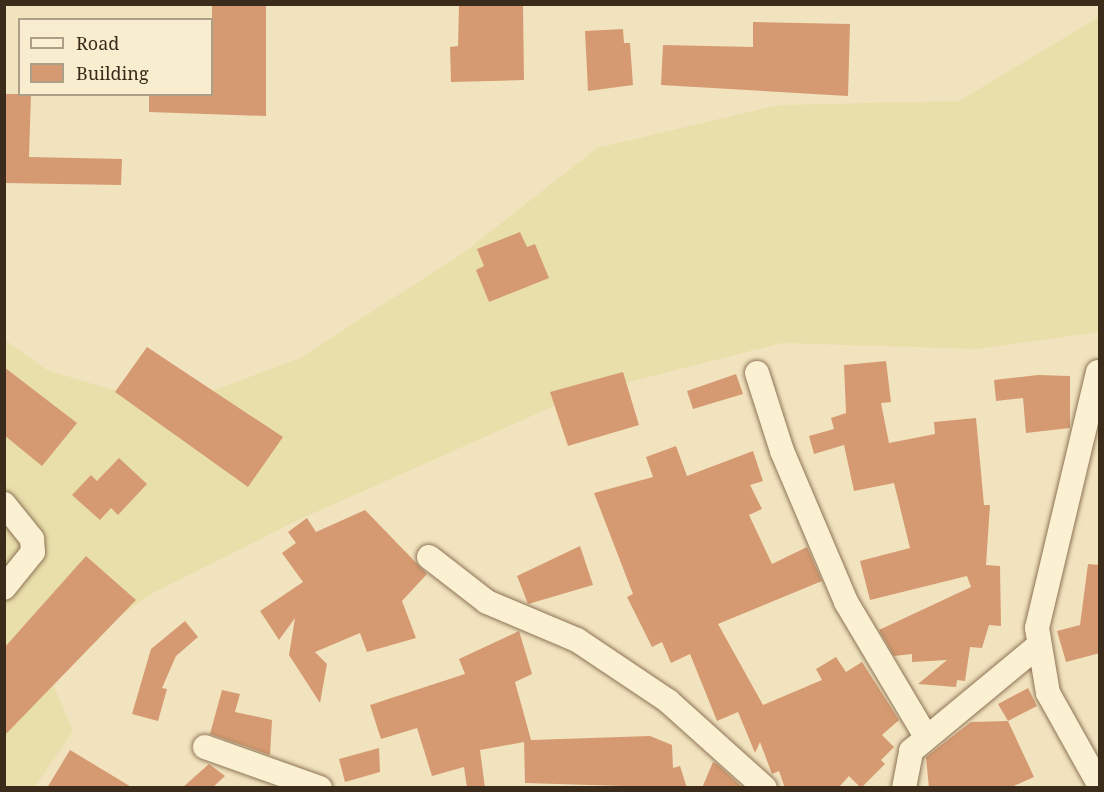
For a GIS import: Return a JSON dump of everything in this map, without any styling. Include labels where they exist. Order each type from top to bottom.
[{"type":"street","points":[[1098,372],[1037,628],[1038,646],[1048,693],[1100,786]]},
{"type":"street","points":[[757,373],[782,451],[846,602],[926,736]]},
{"type":"street","points":[[4,504],[32,539],[33,552],[4,588]]},
{"type":"street","points":[[429,557],[487,602],[577,640],[668,701],[765,788]]},
{"type":"street","points":[[904,788],[911,751],[926,736],[1038,646]]},
{"type":"street","points":[[205,747],[320,788]]},
{"type":"shaded area","points":[[1099,17],[1099,332],[977,349],[782,343],[579,395],[296,521],[153,593],[46,668],[73,731],[35,787],[5,787],[4,339],[47,370],[169,407],[300,358],[463,253],[597,148],[778,105],[959,101]]},
{"type":"building","points":[[212,4],[266,4],[266,116],[149,112],[149,96],[213,96]]},
{"type":"building","points":[[459,4],[523,4],[524,80],[451,82],[450,47],[458,46]]},
{"type":"building","points":[[753,22],[850,24],[848,96],[661,85],[663,45],[753,47]]},
{"type":"building","points":[[623,29],[624,43],[630,43],[633,85],[588,91],[585,31]]},
{"type":"building","points":[[4,94],[31,96],[29,157],[122,159],[121,185],[4,183]]},
{"type":"building","points":[[520,232],[527,247],[535,244],[549,278],[489,302],[476,270],[484,266],[477,249]]},
{"type":"building","points":[[147,347],[283,437],[248,487],[115,392]]},
{"type":"building","points":[[886,361],[891,402],[881,403],[889,443],[935,434],[934,422],[976,418],[984,505],[990,505],[986,565],[1000,566],[1001,626],[989,625],[982,648],[970,647],[965,681],[957,680],[956,687],[918,684],[947,660],[912,662],[912,654],[894,656],[879,630],[971,587],[967,576],[870,600],[860,561],[910,548],[894,483],[854,491],[844,445],[814,454],[809,436],[834,429],[831,418],[846,413],[844,365]]},
{"type":"building","points":[[4,367],[77,423],[42,466],[4,435]]},
{"type":"building","points":[[623,372],[639,425],[568,446],[550,392]]},
{"type":"building","points":[[736,374],[743,394],[693,409],[687,391]]},
{"type":"building","points":[[1038,375],[1070,376],[1070,428],[1026,433],[1023,398],[996,401],[994,380]]},
{"type":"building","points":[[676,446],[687,476],[753,451],[763,481],[750,485],[762,509],[749,515],[772,564],[807,547],[822,581],[718,624],[763,705],[822,680],[816,669],[836,657],[846,672],[862,662],[899,720],[882,735],[894,747],[881,760],[885,764],[861,788],[849,776],[838,788],[785,788],[779,771],[772,774],[760,742],[755,753],[738,712],[717,721],[690,654],[671,663],[662,642],[652,647],[627,597],[633,594],[594,493],[653,477],[646,457]]},
{"type":"building","points":[[119,458],[147,484],[118,515],[111,508],[100,520],[72,495],[91,475],[97,481]]},
{"type":"building","points":[[365,510],[427,574],[402,601],[416,638],[367,652],[360,633],[315,652],[327,664],[320,703],[289,655],[295,618],[279,640],[260,611],[303,582],[282,553],[296,543],[288,532],[307,518],[316,532]]},
{"type":"building","points":[[580,546],[593,585],[528,604],[517,576]]},
{"type":"building","points":[[86,556],[136,600],[4,736],[4,648]]},
{"type":"building","points":[[1088,564],[1100,565],[1100,653],[1066,662],[1057,631],[1080,625]]},
{"type":"building","points":[[185,621],[198,637],[176,656],[162,688],[167,689],[158,721],[132,714],[151,649]]},
{"type":"building","points":[[519,631],[532,674],[515,682],[531,740],[650,736],[672,745],[673,768],[680,766],[687,788],[525,783],[524,742],[480,750],[485,788],[467,788],[464,767],[432,776],[417,728],[381,739],[370,705],[465,674],[459,659]]},
{"type":"building","points":[[1028,688],[1037,706],[1008,721],[998,704]]},
{"type":"building","points":[[222,690],[240,694],[235,712],[272,720],[270,755],[210,734]]},
{"type":"building","points":[[1008,721],[1034,777],[1009,788],[929,788],[926,757],[971,722]]},
{"type":"building","points":[[379,748],[380,772],[345,782],[339,759]]},
{"type":"building","points":[[70,750],[133,788],[47,788]]},
{"type":"building","points":[[713,762],[717,764],[743,788],[702,788]]},
{"type":"building","points":[[209,764],[225,776],[212,788],[182,788]]}]
